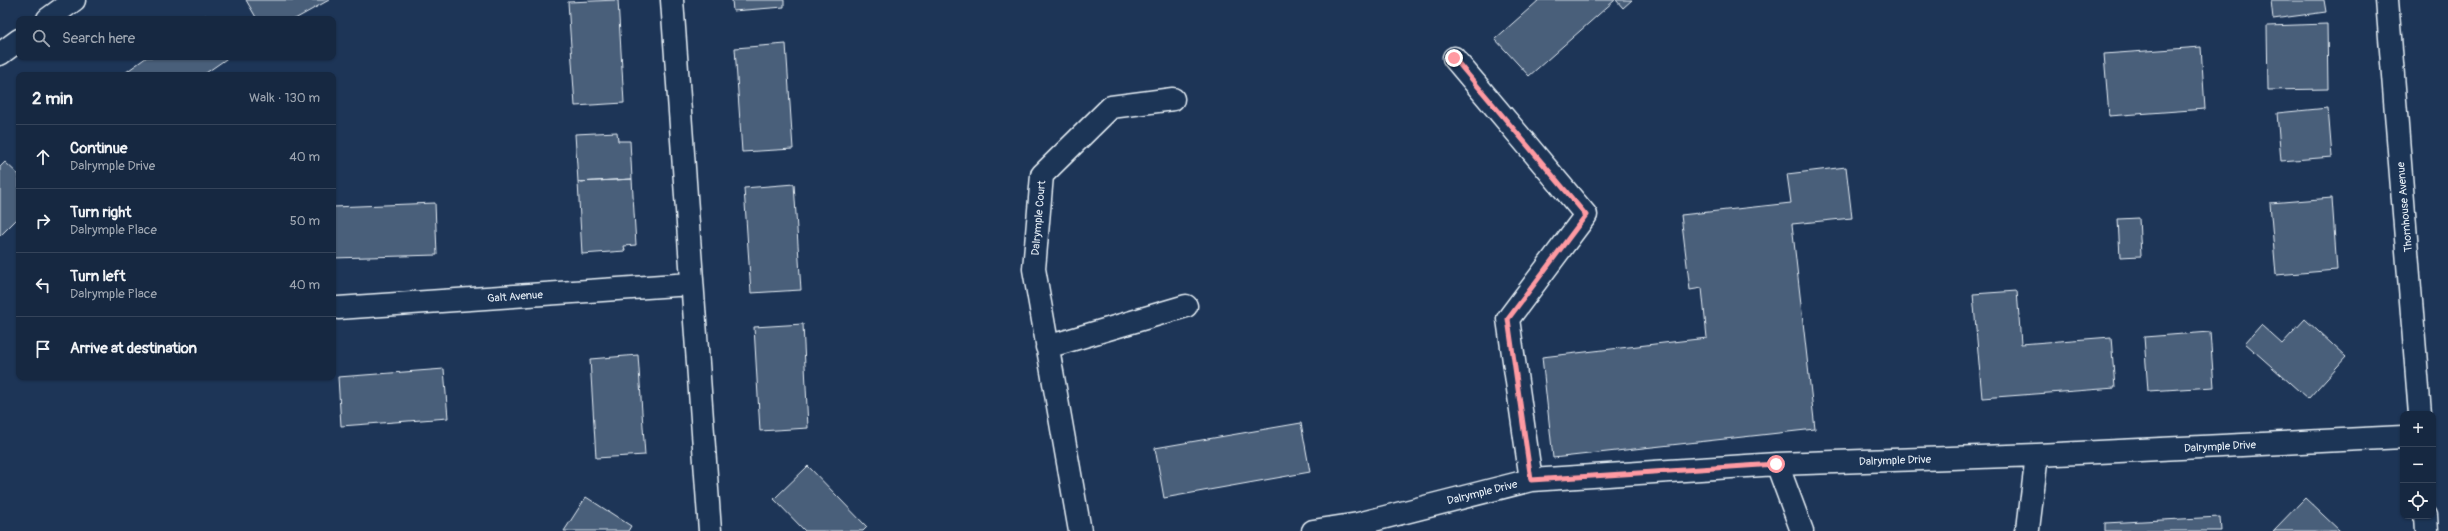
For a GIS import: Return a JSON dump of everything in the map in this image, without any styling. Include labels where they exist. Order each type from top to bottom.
[{"type":"street","points":[[52,16],[74,0]]},
{"type":"street","points":[[672,0],[691,284],[710,531]]},
{"type":"street","name":"Thornhouse Avenue","points":[[2387,0],[2420,411]]},
{"type":"street","points":[[0,54],[16,42]]},
{"type":"street","points":[[1454,58],[1586,215],[1508,319],[1531,480]]},
{"type":"street","name":"Dalrymple Court","points":[[1080,531],[1046,347],[1034,269],[1042,175],[1111,107],[1173,99]]},
{"type":"street","name":"Galt Avenue","points":[[338,308],[691,284]]},
{"type":"street","points":[[1046,347],[1186,306]]},
{"type":"street","name":"Dalrymple Drive","points":[[1313,531],[1358,528],[1531,480],[1776,464],[2037,455],[2400,437]]},
{"type":"street","points":[[2026,531],[2028,529],[2037,455]]},
{"type":"street","points":[[1776,464],[1802,531]]},
{"type":"street","points":[[2426,519],[2427,531]]},
{"type":"building","points":[[246,0],[329,0],[300,16],[255,16]]},
{"type":"building","points":[[618,0],[624,103],[575,106],[568,2]]},
{"type":"building","points":[[732,0],[784,0],[784,7],[733,11]]},
{"type":"building","points":[[1539,0],[1615,0],[1529,76],[1495,39]]},
{"type":"building","points":[[1616,0],[1632,0],[1623,8]]},
{"type":"building","points":[[2271,0],[2324,0],[2326,12],[2273,19]]},
{"type":"building","points":[[2327,24],[2328,89],[2268,90],[2267,26]]},
{"type":"building","points":[[786,44],[793,149],[742,152],[735,48]]},
{"type":"building","points":[[2201,47],[2205,109],[2109,116],[2104,54]]},
{"type":"building","points":[[143,60],[225,60],[207,72],[126,72]]},
{"type":"building","points":[[2328,108],[2332,157],[2281,161],[2277,113]]},
{"type":"building","points":[[617,132],[618,141],[630,141],[632,179],[578,182],[575,134]]},
{"type":"building","points":[[5,162],[16,172],[16,220],[0,236],[0,167]]},
{"type":"building","points":[[1846,167],[1852,218],[1792,224],[1815,429],[1553,458],[1542,357],[1707,338],[1702,288],[1690,290],[1681,215],[1791,203],[1787,174]]},
{"type":"building","points":[[632,179],[636,245],[624,246],[625,251],[582,254],[578,182]]},
{"type":"building","points":[[794,184],[801,290],[751,293],[744,188]]},
{"type":"building","points":[[2332,198],[2337,270],[2276,275],[2270,203]]},
{"type":"building","points":[[435,203],[437,255],[336,258],[336,207]]},
{"type":"building","points":[[2139,218],[2141,256],[2120,257],[2118,219]]},
{"type":"building","points":[[2017,291],[2021,344],[2111,337],[2115,388],[1982,398],[1973,294]]},
{"type":"building","points":[[2305,319],[2346,357],[2308,399],[2245,343],[2261,325],[2282,344]]},
{"type":"building","points":[[803,324],[808,428],[760,431],[754,327]]},
{"type":"building","points":[[2210,332],[2214,387],[2148,391],[2144,337]]},
{"type":"building","points":[[638,355],[645,455],[596,458],[590,359]]},
{"type":"building","points":[[444,369],[448,418],[341,426],[338,377]]},
{"type":"building","points":[[1301,423],[1310,472],[1164,498],[1155,448]]},
{"type":"building","points":[[808,466],[867,527],[863,531],[805,531],[774,499]]},
{"type":"building","points":[[586,497],[631,526],[628,531],[564,531]]},
{"type":"building","points":[[2305,498],[2340,531],[2273,531]]},
{"type":"building","points":[[2220,517],[2221,531],[2105,531],[2105,523]]},
{"type":"route","points":[[1454,58],[1586,215],[1508,319],[1531,480],[1776,464]]}]
